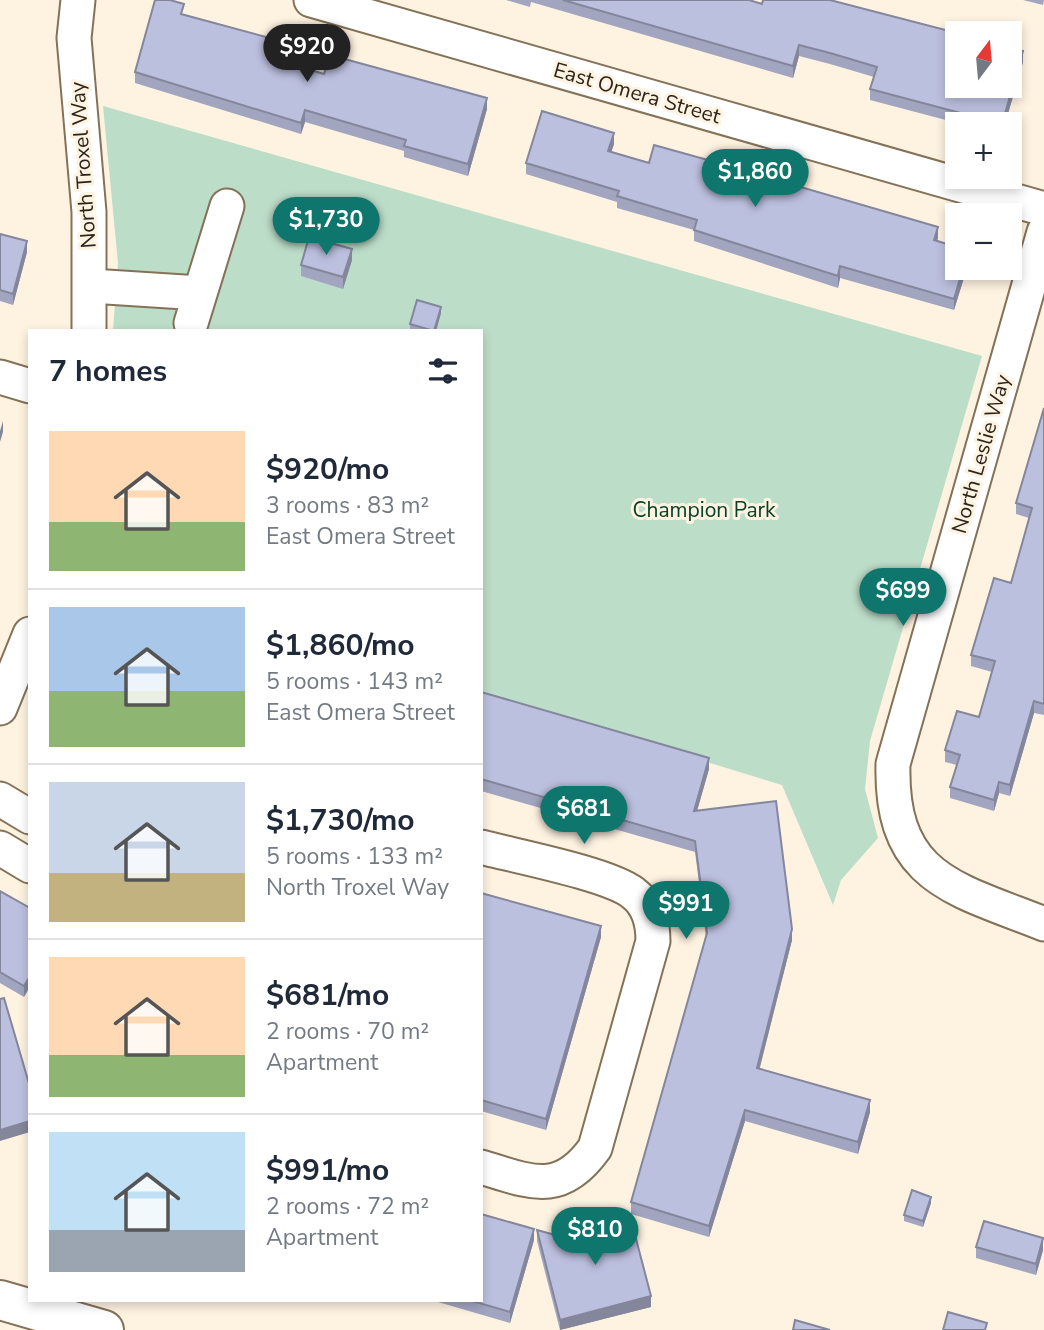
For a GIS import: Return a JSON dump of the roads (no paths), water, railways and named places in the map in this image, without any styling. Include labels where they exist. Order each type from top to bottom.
[{"type":"main road","points":[[0,1300],[104,1330]]},
{"type":"street","name":"North Troxel Way","points":[[78,0],[75,38],[89,212],[89,329]]},
{"type":"street","name":"East Omera Street","points":[[311,0],[1044,209]]},
{"type":"street","points":[[91,286],[196,308],[227,206]]},
{"type":"street","name":"North Leslie Way","points":[[1044,232],[892,764],[895,811],[911,853],[941,881],[1044,923]]},
{"type":"street","points":[[0,377],[28,385]]},
{"type":"street","points":[[0,708],[28,639]]},
{"type":"street","points":[[0,799],[28,816]]},
{"type":"street","points":[[483,847],[611,882],[633,893],[648,910],[653,941],[595,1148],[572,1174],[546,1183],[483,1167]]},
{"type":"street","points":[[0,848],[28,865]]},
{"type":"park label","name":"Champion Park","points":[[704,510]]}]
